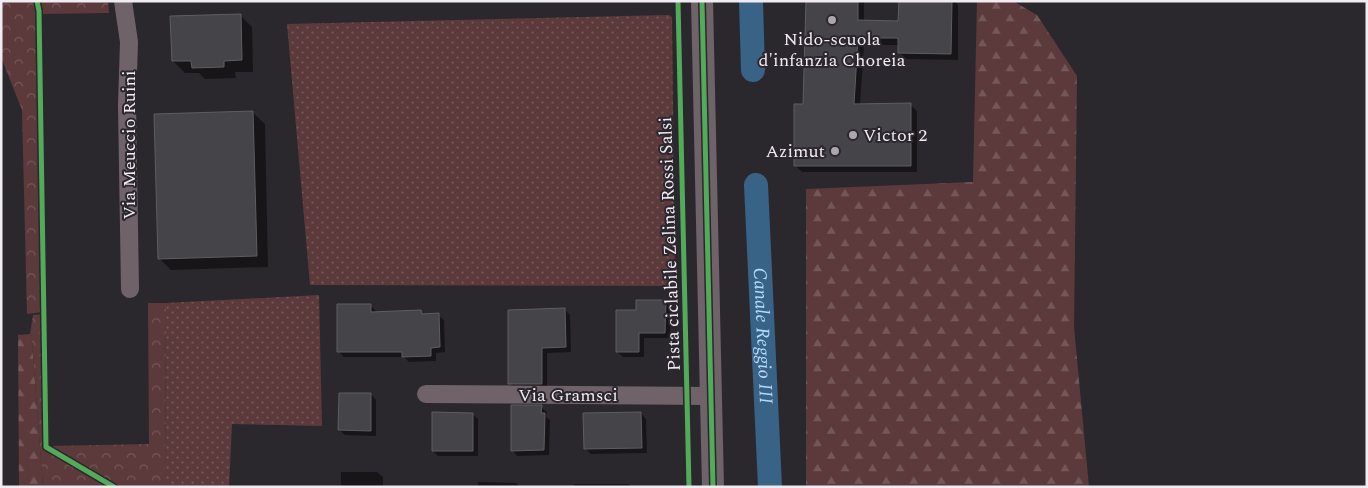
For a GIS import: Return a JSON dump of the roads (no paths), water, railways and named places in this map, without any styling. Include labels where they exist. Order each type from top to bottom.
[{"type":"street","name":"Via Meuccio Ruini","points":[[123,1],[129,42],[127,105],[130,289]]},
{"type":"street","points":[[702,1],[713,487]]},
{"type":"street","name":"Via Gramsci","points":[[426,394],[711,396]]},
{"type":"waterway","name":"Canale Reggio III","points":[[751,1],[753,70]]},
{"type":"waterway","name":"Canale Reggio III","points":[[756,185],[770,487]]},
{"type":"place","name":"Nido-scuola d'infanzia Choreia","points":[[832,20]]},
{"type":"place","name":"Victor 2","points":[[853,135]]},
{"type":"place","name":"Azimut","points":[[835,151]]}]
